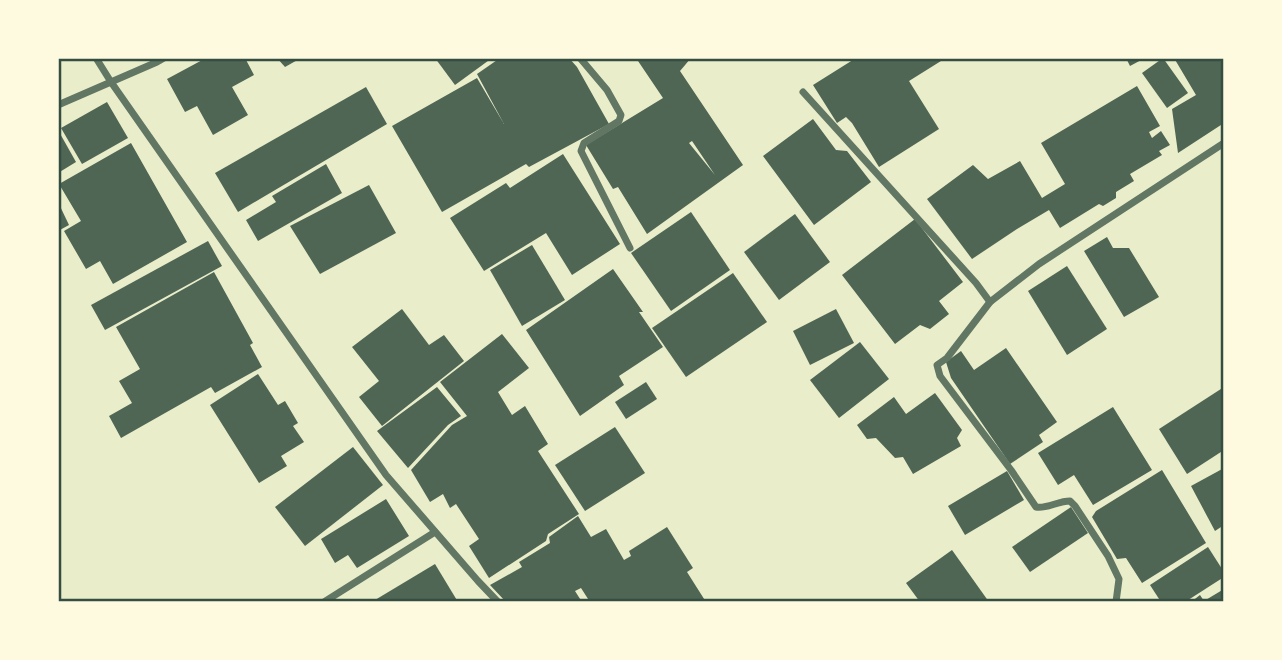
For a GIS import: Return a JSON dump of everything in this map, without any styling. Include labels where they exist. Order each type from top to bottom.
[{"type":"street","points":[[96,58],[386,475],[498,602]]},
{"type":"street","points":[[58,105],[164,58]]},
{"type":"street","points":[[580,58],[607,90],[621,115],[619,121],[584,143],[581,151],[630,248]]},
{"type":"street","points":[[803,92],[976,283],[990,302]]},
{"type":"street","points":[[1116,602],[1119,579],[1108,556],[1075,506],[1070,501],[1062,501],[1041,508],[1035,507],[936,368],[947,358],[990,302],[1039,264],[1224,143]]},
{"type":"street","points":[[324,602],[435,532]]},
{"type":"building","points":[[206,58],[245,58],[254,75],[232,87],[248,115],[213,135],[197,106],[185,112],[167,79]]},
{"type":"building","points":[[277,58],[301,58],[285,67]]},
{"type":"building","points":[[435,58],[492,58],[455,85]]},
{"type":"building","points":[[500,58],[569,58],[577,67],[609,124],[529,167],[526,164],[442,212],[392,126],[477,78],[504,124],[477,74]]},
{"type":"building","points":[[636,58],[691,58],[680,71],[743,165],[647,234],[618,187],[613,189],[586,145],[663,98]],"holes":[[[692,141],[715,175],[689,143]]]},
{"type":"building","points":[[856,58],[939,58],[941,61],[909,81],[939,129],[879,167],[852,123],[846,117],[837,123],[813,85]]},
{"type":"building","points":[[1126,58],[1145,58],[1130,66]]},
{"type":"building","points":[[1163,58],[1188,93],[1167,108],[1142,73]]},
{"type":"building","points":[[1174,58],[1224,58],[1224,123],[1178,153],[1172,109],[1196,95]]},
{"type":"building","points":[[1137,86],[1160,126],[1149,132],[1152,138],[1161,131],[1170,145],[1159,151],[1162,155],[1130,174],[1134,181],[1116,192],[1116,198],[1103,206],[1099,204],[1060,228],[1049,210],[972,259],[927,199],[973,165],[988,179],[1020,161],[1042,198],[1065,184],[1041,143]]},
{"type":"building","points":[[366,87],[387,124],[238,212],[215,173]]},
{"type":"building","points":[[107,102],[128,138],[82,164],[61,128]]},
{"type":"building","points":[[813,119],[836,150],[847,151],[871,182],[814,225],[763,156]]},
{"type":"building","points":[[58,130],[76,162],[58,173]]},
{"type":"building","points":[[131,143],[187,242],[113,284],[100,261],[86,269],[64,231],[81,221],[59,184]]},
{"type":"building","points":[[563,154],[620,244],[572,275],[546,233],[484,271],[450,218],[506,183],[510,188]]},
{"type":"building","points":[[326,164],[342,193],[258,241],[246,220],[276,202],[272,196]]},
{"type":"building","points":[[369,185],[396,233],[320,274],[290,226]]},
{"type":"building","points":[[58,202],[69,225],[58,231]]},
{"type":"building","points":[[691,212],[730,270],[671,311],[631,253]]},
{"type":"building","points":[[795,214],[830,262],[779,300],[744,252]]},
{"type":"building","points":[[915,219],[963,282],[939,301],[949,314],[930,329],[920,325],[895,344],[842,275]]},
{"type":"building","points":[[1107,237],[1113,248],[1129,248],[1159,297],[1124,317],[1084,251]]},
{"type":"building","points":[[208,241],[222,266],[105,330],[91,305]]},
{"type":"building","points":[[532,245],[565,300],[522,326],[490,270]]},
{"type":"building","points":[[1067,266],[1107,329],[1067,355],[1028,291]]},
{"type":"building","points":[[613,269],[663,347],[619,376],[624,385],[580,416],[526,330]]},
{"type":"building","points":[[214,272],[253,343],[250,345],[262,367],[215,393],[211,387],[121,438],[109,416],[132,403],[119,381],[140,369],[116,327]]},
{"type":"building","points":[[733,273],[767,322],[686,377],[652,328]]},
{"type":"building","points":[[402,309],[429,345],[444,335],[464,361],[382,426],[359,397],[379,381],[352,347]]},
{"type":"building","points":[[836,309],[854,343],[810,365],[793,331]]},
{"type":"building","points":[[502,334],[529,368],[498,392],[512,415],[525,406],[548,444],[538,451],[579,514],[548,534],[546,541],[489,578],[469,546],[479,539],[456,504],[450,508],[443,494],[430,502],[411,470],[452,425],[467,416],[440,382]]},
{"type":"building","points":[[860,342],[889,379],[839,418],[810,380]]},
{"type":"building","points":[[1006,348],[1057,422],[1039,435],[1043,442],[1010,464],[951,378],[946,362],[961,351],[974,370]]},
{"type":"building","points":[[258,374],[278,405],[285,401],[298,423],[293,426],[304,442],[281,456],[287,466],[259,483],[210,405]]},
{"type":"building","points":[[646,382],[657,399],[626,419],[615,402]]},
{"type":"building","points":[[437,387],[461,416],[448,425],[408,468],[377,431]]},
{"type":"building","points":[[1224,387],[1224,450],[1187,474],[1159,429]]},
{"type":"building","points":[[935,393],[962,430],[957,438],[961,446],[913,474],[903,457],[895,458],[876,438],[867,439],[857,425],[894,397],[906,414]]},
{"type":"building","points":[[1113,407],[1152,470],[1093,505],[1074,475],[1058,485],[1038,453]]},
{"type":"building","points":[[615,427],[645,473],[585,511],[555,465]]},
{"type":"building","points":[[353,447],[383,485],[305,546],[275,507]]},
{"type":"building","points":[[1224,468],[1224,525],[1215,531],[1191,486]]},
{"type":"building","points":[[1162,470],[1206,543],[1142,583],[1126,558],[1117,559],[1092,517],[1096,511]]},
{"type":"building","points":[[1007,471],[1024,500],[965,535],[948,506]]},
{"type":"building","points":[[386,499],[409,536],[357,568],[348,555],[335,563],[321,539]]},
{"type":"building","points":[[1071,507],[1088,533],[1030,572],[1012,547]]},
{"type":"building","points":[[578,516],[591,537],[606,529],[624,560],[631,556],[629,551],[667,527],[693,568],[687,572],[706,602],[590,602],[581,588],[575,591],[582,602],[506,602],[490,585],[522,567],[519,562],[550,543],[549,537]]},
{"type":"building","points":[[1208,547],[1224,572],[1224,577],[1185,602],[1161,602],[1150,585]]},
{"type":"building","points":[[952,550],[989,602],[920,602],[906,583]]},
{"type":"building","points":[[435,564],[458,602],[375,600]]},
{"type":"building","points":[[1224,589],[1224,602],[1191,602],[1200,595],[1204,601]]}]
